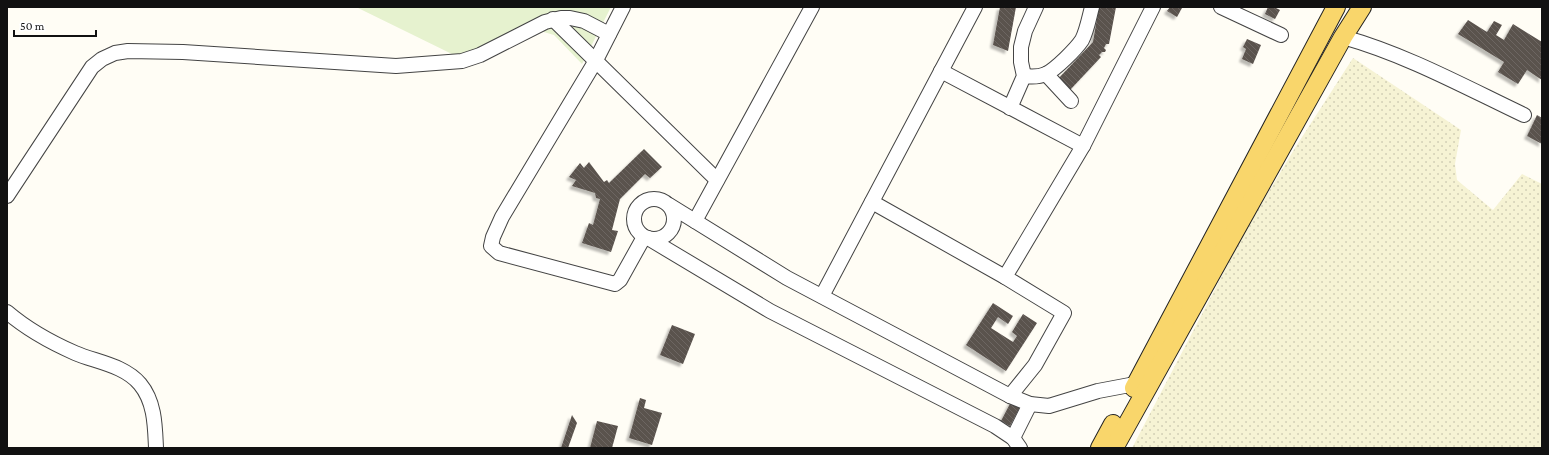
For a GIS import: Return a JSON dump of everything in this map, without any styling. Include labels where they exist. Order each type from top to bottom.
[{"type":"main road","points":[[1100,448],[1336,7]]},
{"type":"main road","points":[[1321,35],[1344,7]]},
{"type":"main road","points":[[1343,37],[1355,7]]},
{"type":"main road","points":[[1114,448],[1343,37],[1362,7]]},
{"type":"lane","points":[[623,7],[595,62],[502,216],[493,237],[491,246],[499,253],[615,284],[620,280],[646,237]]},
{"type":"lane","points":[[695,221],[812,7]]},
{"type":"lane","points":[[822,296],[975,7]]},
{"type":"lane","points":[[1010,108],[1024,76],[1021,62],[1021,47],[1025,31],[1036,7]]},
{"type":"lane","points":[[1024,76],[1034,77],[1046,74],[1070,55],[1082,40],[1092,7]]},
{"type":"lane","points":[[1005,277],[1083,146],[1153,7]]},
{"type":"lane","points":[[1221,7],[1281,35]]},
{"type":"lane","points":[[7,196],[92,67],[102,59],[115,54],[128,51],[183,52],[396,66],[462,61],[480,55],[537,25],[553,19],[570,18],[584,21],[609,34]]},
{"type":"lane","points":[[553,19],[595,62],[717,180]]},
{"type":"lane","points":[[1343,37],[1369,44],[1394,54],[1524,115]]},
{"type":"lane","points":[[941,71],[1083,146]]},
{"type":"lane","points":[[1046,74],[1071,101]]},
{"type":"lane","points":[[1030,404],[1016,443],[994,426],[770,311],[646,237],[636,228],[634,216],[640,205],[645,201],[658,199],[787,278],[1010,396],[1030,404],[1049,406],[1098,391],[1135,384]]},
{"type":"lane","points":[[872,202],[1005,277],[1064,313],[1035,365],[1010,396]]},
{"type":"lane","points":[[646,237],[655,239],[661,238],[672,230],[674,217],[673,210],[669,205]]},
{"type":"lane","points":[[7,312],[42,338],[76,354],[120,369],[140,383],[149,398],[155,420],[156,448]]},
{"type":"shaded area","points":[[1353,58],[1461,130],[1455,164],[1457,180],[1493,210],[1522,174],[1542,184],[1542,448],[1132,448],[1247,228],[1295,148]]},
{"type":"green space","points":[[356,7],[611,7],[582,64],[554,35],[530,28],[473,55],[456,56]]},
{"type":"building","points":[[1000,7],[1016,7],[1008,51],[993,45]]},
{"type":"building","points":[[1099,7],[1116,7],[1109,44],[1106,44],[1104,48],[1106,50],[1105,52],[1102,52],[1099,55],[1101,57],[1070,90],[1057,80],[1093,42]]},
{"type":"building","points":[[1170,7],[1182,8],[1177,17],[1167,11]]},
{"type":"building","points":[[1268,7],[1274,7],[1280,10],[1275,19],[1265,14]]},
{"type":"building","points":[[1468,20],[1487,32],[1494,21],[1502,25],[1496,35],[1504,40],[1513,24],[1542,42],[1542,80],[1527,70],[1518,84],[1498,72],[1504,62],[1458,34]]},
{"type":"building","points":[[1247,39],[1261,45],[1253,64],[1242,59],[1246,49],[1243,47]]},
{"type":"building","points":[[1537,115],[1542,118],[1542,144],[1527,136]]},
{"type":"building","points":[[644,149],[662,167],[650,178],[645,174],[620,199],[612,230],[618,231],[611,252],[582,243],[589,223],[593,225],[600,199],[596,198],[595,193],[572,186],[576,180],[569,177],[580,163],[584,168],[589,162],[604,182],[607,180],[609,183]]},
{"type":"building","points":[[993,303],[1013,316],[1008,324],[998,317],[991,328],[1013,342],[1017,336],[1012,332],[1023,314],[1037,323],[1006,371],[966,345]]},
{"type":"building","points":[[672,325],[695,334],[683,364],[660,355]]},
{"type":"building","points":[[640,398],[646,400],[644,408],[662,413],[652,445],[629,438]]},
{"type":"building","points":[[1012,400],[1021,405],[1010,426],[1001,421]]},
{"type":"building","points":[[572,415],[577,423],[568,448],[561,448]]},
{"type":"building","points":[[597,421],[618,426],[612,448],[590,448]]}]
